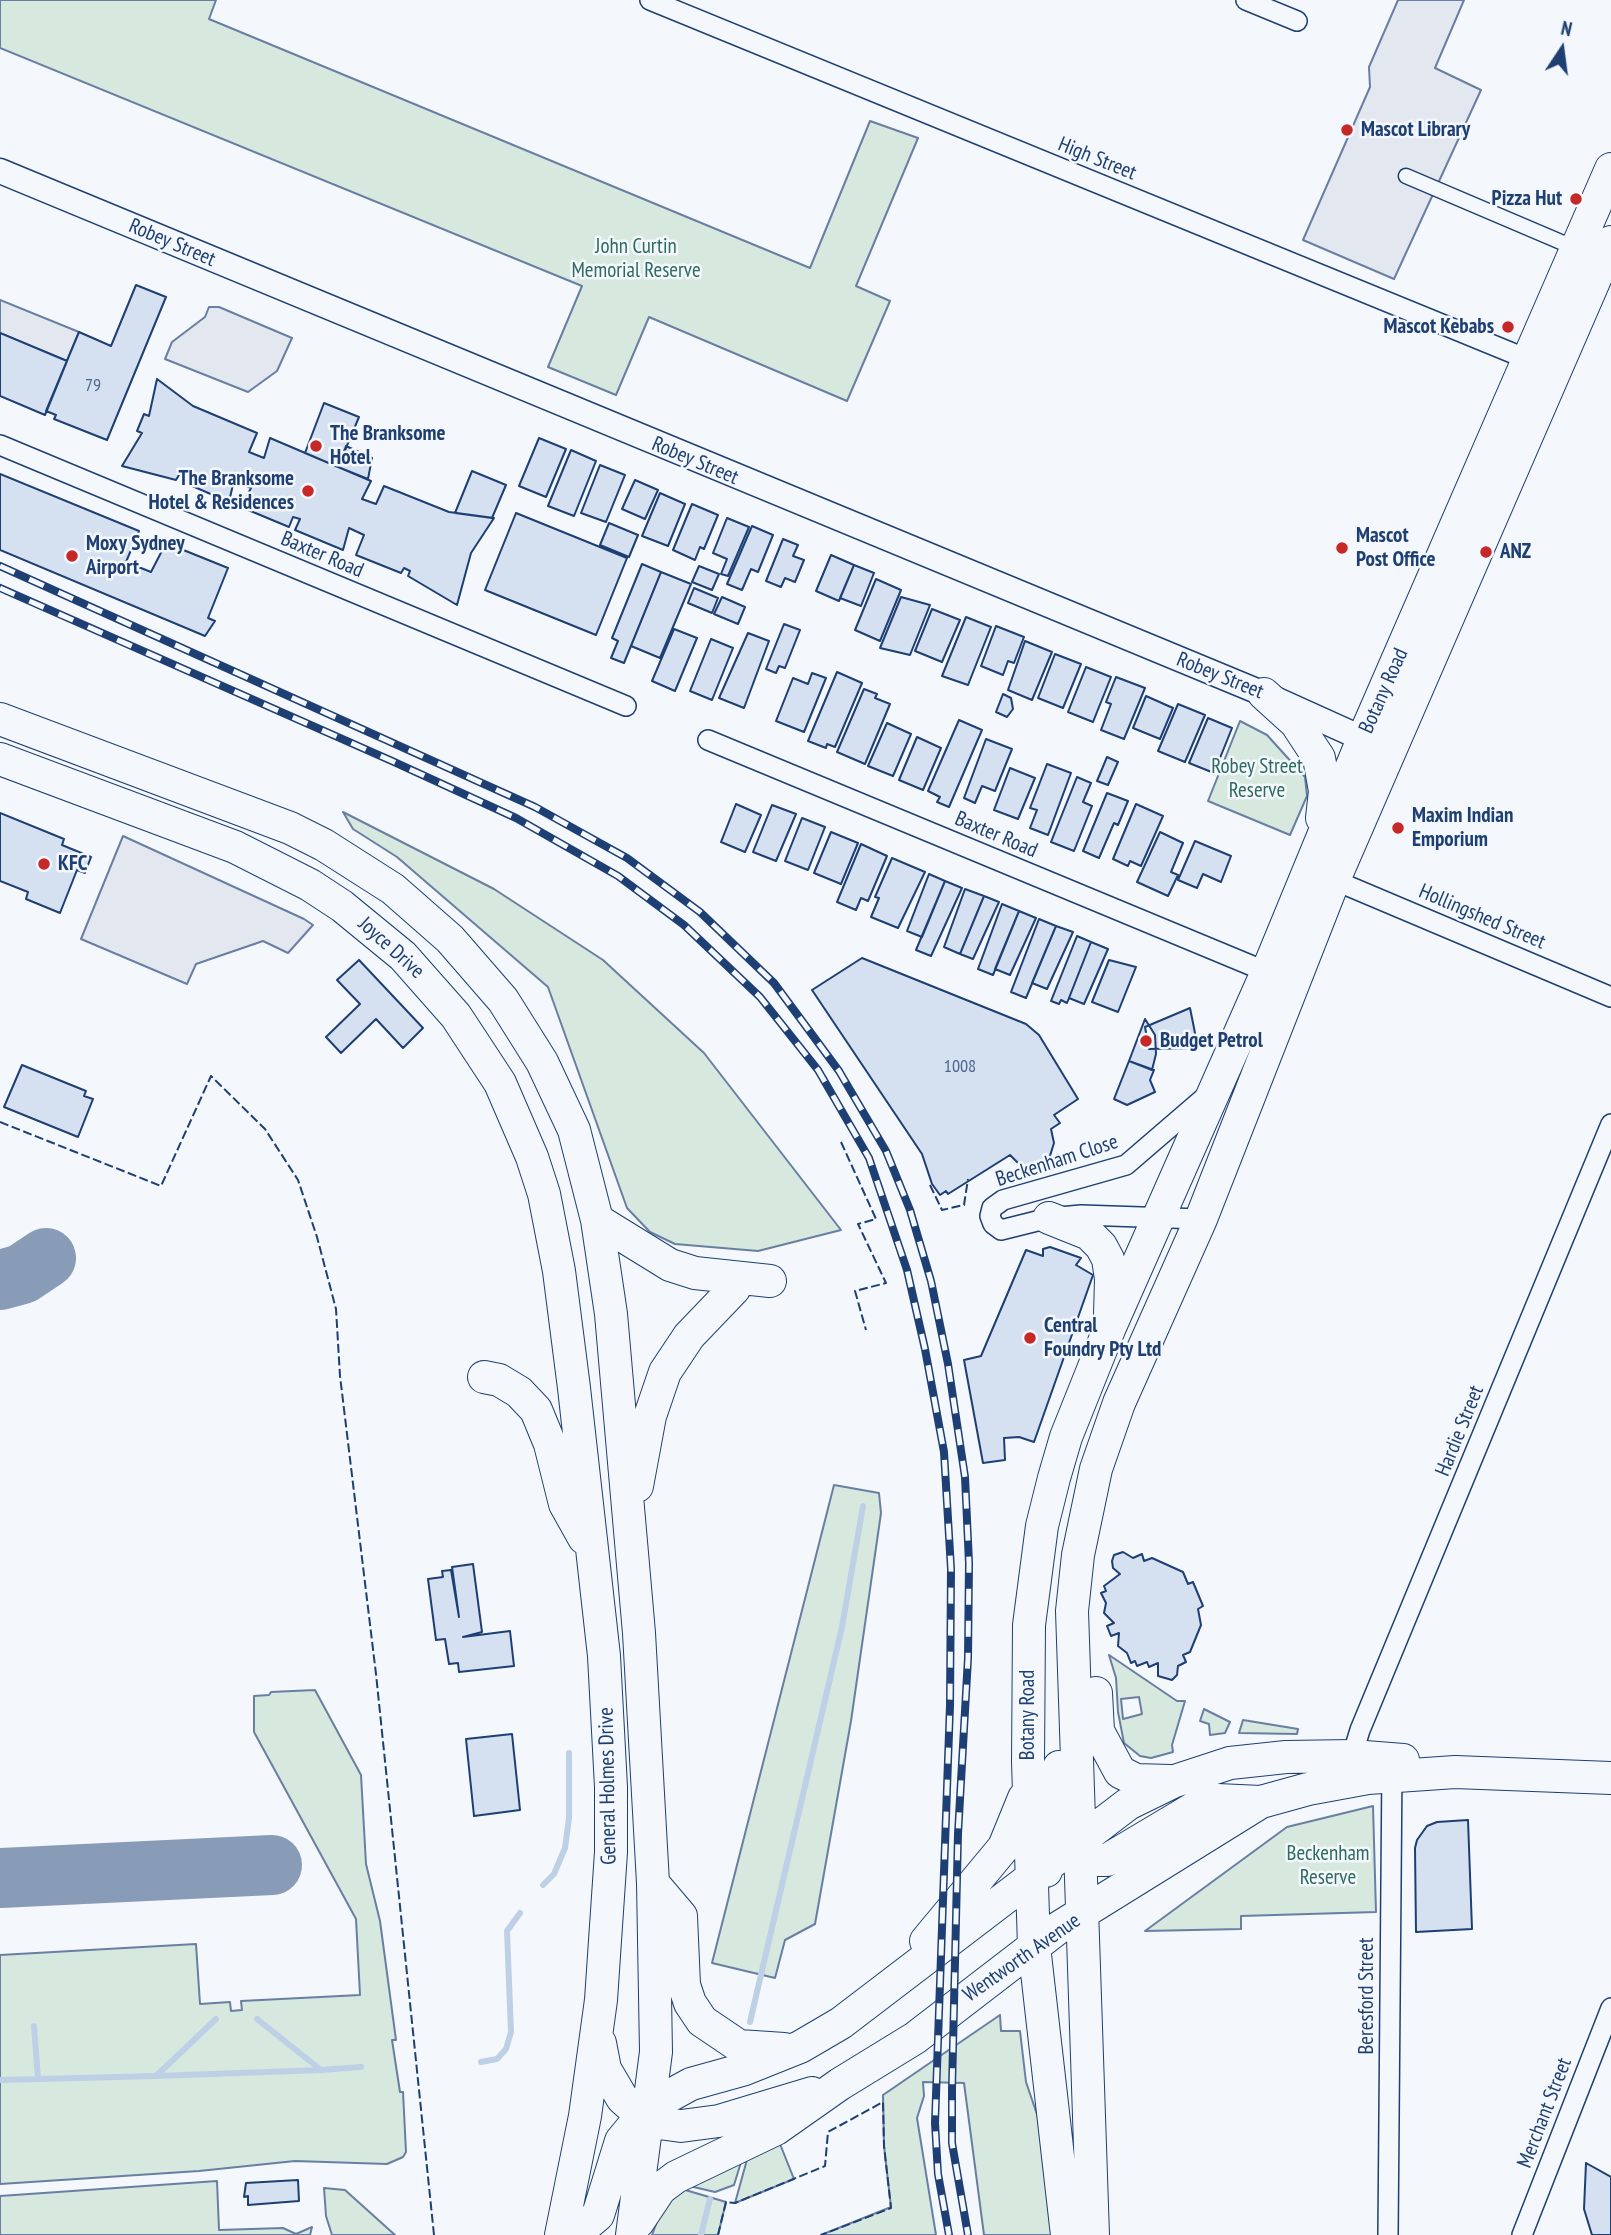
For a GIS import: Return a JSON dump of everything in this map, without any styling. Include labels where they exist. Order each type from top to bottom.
[{"type":"main road","name":"Botany Road","points":[[1093,2235],[1059,1929],[1056,1862],[1073,1622],[1085,1513],[1106,1436],[1201,1219],[1323,874],[1527,359],[1611,169]]},
{"type":"main road","name":"Botany Road","points":[[1376,745],[1611,242]]},
{"type":"main road","points":[[1264,694],[1296,723],[1311,743],[1324,774],[1323,874]]},
{"type":"main road","points":[[0,719],[290,828],[356,865],[423,913],[474,964],[503,1000],[542,1062],[574,1130],[597,1220],[670,1265],[695,1273],[770,1281]]},
{"type":"main road","name":"Joyce Drive","points":[[0,759],[235,847],[275,866],[342,906],[403,956],[432,986],[478,1047],[517,1120],[544,1194],[568,1336]]},
{"type":"main road","name":"Botany Road","points":[[1066,2235],[1049,2084],[1059,1929],[1056,1862],[1029,1777],[1029,1625],[1042,1526],[1066,1437],[1110,1327],[1267,972],[1323,874]]},
{"type":"main road","points":[[1049,1218],[1088,1234],[1108,1259],[1111,1279],[1110,1327]]},
{"type":"main road","name":"General Holmes Drive","points":[[597,1220],[604,1259],[630,1525],[653,1883],[656,2053],[632,2234]]},
{"type":"main road","points":[[630,1525],[650,1416],[665,1372],[689,1336],[734,1289]]},
{"type":"main road","name":"General Holmes Drive","points":[[562,2235],[576,2170],[598,2023],[608,1902],[611,1787],[604,1656],[568,1336]]},
{"type":"main road","points":[[484,1377],[499,1380],[519,1392],[536,1410],[551,1444],[565,1504],[592,1552]]},
{"type":"main road","points":[[1073,1622],[1090,1654],[1098,1731],[1113,1763],[1124,1775],[1136,1780],[1175,1781]]},
{"type":"main road","name":"Wentworth Avenue","points":[[646,2114],[691,2084],[745,2069],[800,2047],[841,2024],[1138,1799],[1175,1781],[1230,1763],[1255,1759],[1353,1756],[1392,1768],[1611,1779]]},
{"type":"main road","name":"Wentworth Avenue","points":[[632,2234],[660,2189],[698,2166],[776,2129],[840,2084],[915,2038],[976,1989],[1059,1929],[1261,1802],[1392,1768]]},
{"type":"main road","points":[[882,1993],[1004,1847],[1023,1804],[1029,1777]]},
{"type":"main road","points":[[976,1989],[1006,1951],[1056,1862],[1107,1860],[1207,1803],[1217,1800],[1261,1802]]},
{"type":"main road","points":[[653,1883],[681,1916],[684,1985],[690,2003],[702,2021],[739,2046],[760,2050],[800,2047]]},
{"type":"main road","points":[[598,2023],[605,2069],[613,2086],[646,2114],[681,2126],[719,2121],[840,2084]]},
{"type":"main road","name":"General Holmes Drive","points":[[574,2235],[598,2215],[621,2141],[646,2114]]},
{"type":"street","points":[[1245,0],[1297,21]]},
{"type":"street","name":"High Street","points":[[659,2],[1527,359]]},
{"type":"street","name":"Robey Street","points":[[0,171],[1264,694],[1376,745]]},
{"type":"street","points":[[1406,176],[1575,248]]},
{"type":"street","name":"Baxter Road","points":[[0,445],[626,706]]},
{"type":"street","name":"Baxter Road","points":[[708,740],[1267,972]]},
{"type":"street","name":"Hollingshed Street","points":[[1323,874],[1611,997]]},
{"type":"street","name":"Beckenham Close","points":[[1160,1216],[1049,1218],[1001,1230],[993,1224],[990,1216],[992,1208],[1003,1200],[1126,1165],[1154,1144],[1215,1088]]},
{"type":"street","name":"Hardie Street","points":[[1353,1756],[1360,1730],[1611,1124]]},
{"type":"street","points":[[1160,1216],[1201,1219]]},
{"type":"street","name":"Beresford Street","points":[[1388,2235],[1392,1768]]},
{"type":"street","name":"Merchant Street","points":[[1522,2235],[1611,2008]]},
{"type":"green space","name":"John Curtin Memorial Reserve","points":[[0,0],[216,0],[209,19],[810,268],[870,121],[918,138],[856,286],[890,301],[847,401],[649,317],[616,395],[548,367],[582,286],[0,48]]},
{"type":"green space","name":"Robey Street Reserve","points":[[1240,721],[1267,735],[1305,777],[1307,796],[1290,835],[1208,801]]},
{"type":"green space","points":[[343,812],[494,889],[603,960],[704,1053],[841,1230],[758,1251],[675,1244],[650,1232],[627,1208],[548,987],[397,857],[353,829]]},
{"type":"green space","points":[[834,1485],[879,1493],[881,1513],[851,1721],[815,1924],[785,1940],[775,1978],[712,1963]]},
{"type":"green space","points":[[1109,1655],[1177,1701],[1185,1701],[1172,1745],[1173,1752],[1151,1758],[1140,1756],[1124,1743],[1118,1712],[1116,1678]],"holes":[[[1139,1697],[1142,1714],[1123,1719],[1121,1699]]]},
{"type":"green space","points":[[315,1690],[361,1775],[366,1864],[380,1921],[396,2040],[392,2040],[400,2092],[403,2092],[406,2152],[403,2157],[387,2164],[295,2161],[199,2171],[0,2184],[0,1955],[196,1944],[200,2004],[230,2002],[231,2011],[242,2010],[241,2001],[360,1995],[356,1919],[254,1732],[254,1696],[269,1695],[271,1692]]},
{"type":"green space","points":[[1204,1709],[1230,1722],[1225,1733],[1210,1735],[1209,1724],[1200,1721]]},
{"type":"green space","points":[[1243,1720],[1298,1729],[1297,1734],[1239,1733]]},
{"type":"green space","name":"Beckenham Reserve","points":[[1373,1806],[1376,1912],[1241,1916],[1241,1929],[1145,1931],[1287,1827]]},
{"type":"green space","points":[[1000,2015],[1001,2031],[1020,2031],[1026,2082],[1045,2138],[1056,2235],[984,2235],[964,2083],[923,2082],[924,2096],[917,2118],[936,2235],[821,2235],[891,2207],[884,2146],[883,2095]]},
{"type":"green space","points":[[780,2144],[794,2179],[735,2203],[748,2156]]},
{"type":"green space","points":[[742,2159],[734,2185],[715,2192],[685,2185]]},
{"type":"green space","points":[[217,2181],[219,2230],[283,2228],[296,2234],[312,2227],[310,2235],[0,2235],[0,2196]]},
{"type":"green space","points":[[324,2188],[345,2190],[395,2235],[332,2235],[326,2216]]},
{"type":"green space","points":[[682,2189],[726,2202],[718,2235],[652,2235],[664,2203]]},
{"type":"shaded area","points":[[1398,0],[1464,0],[1435,68],[1481,90],[1394,279],[1303,240],[1370,87],[1369,67]]},
{"type":"shaded area","points":[[0,300],[79,332],[67,361],[0,333]]},
{"type":"shaded area","points":[[209,307],[219,307],[292,338],[277,371],[248,392],[165,359],[172,342],[205,317]]},
{"type":"shaded area","points":[[123,836],[313,925],[288,953],[263,941],[196,964],[187,984],[81,939]]},
{"type":"building","points":[[136,285],[166,297],[107,440],[54,419],[56,415],[46,411],[79,332],[111,346]]},
{"type":"building","points":[[0,333],[67,361],[45,415],[0,396]]},
{"type":"building","name":"The Branksome Hotel & Residences","points":[[157,379],[193,406],[257,433],[249,452],[264,458],[270,438],[371,481],[362,499],[376,504],[384,486],[449,512],[494,518],[471,553],[457,605],[408,576],[410,571],[404,568],[401,573],[356,555],[364,535],[349,528],[343,550],[295,530],[300,519],[293,517],[289,527],[241,507],[251,488],[234,480],[229,502],[183,482],[185,477],[179,475],[176,480],[122,466],[142,433],[137,431],[144,414],[149,416]]},
{"type":"building","points":[[324,403],[359,417],[338,467],[305,453]]},
{"type":"building","points":[[539,438],[566,449],[546,497],[519,486]]},
{"type":"building","points":[[346,446],[372,458],[368,479],[338,467]]},
{"type":"building","points":[[571,450],[596,461],[574,516],[548,506]]},
{"type":"building","points":[[600,465],[625,475],[606,522],[581,513]]},
{"type":"building","points":[[472,471],[506,485],[492,518],[455,513]]},
{"type":"building","name":"Moxy Sydney Airport","points":[[0,474],[139,531],[126,562],[151,572],[166,543],[228,568],[208,618],[215,621],[205,636],[0,550]]},
{"type":"building","points":[[635,480],[658,490],[645,519],[622,509]]},
{"type":"building","points":[[660,493],[685,504],[668,546],[642,536]]},
{"type":"building","points":[[692,504],[718,515],[704,549],[700,547],[695,560],[673,550]]},
{"type":"building","points":[[516,513],[627,558],[596,635],[485,590]]},
{"type":"building","points":[[727,518],[749,527],[728,576],[721,574],[727,559],[713,553]]},
{"type":"building","points":[[609,523],[638,535],[629,557],[600,545]]},
{"type":"building","points":[[752,526],[773,535],[758,572],[751,569],[742,590],[727,584]]},
{"type":"building","points":[[783,539],[798,545],[793,556],[804,560],[795,582],[785,578],[781,587],[766,581]]},
{"type":"building","points":[[831,555],[854,565],[839,601],[816,591]]},
{"type":"building","points":[[642,564],[661,572],[624,663],[611,658],[618,641],[612,638]]},
{"type":"building","points":[[854,565],[874,573],[861,606],[840,598]]},
{"type":"building","points":[[699,566],[719,574],[712,590],[692,582]]},
{"type":"building","points":[[661,572],[691,584],[660,658],[631,646]]},
{"type":"building","points":[[876,579],[901,590],[880,641],[855,630]]},
{"type":"building","points":[[694,588],[718,598],[712,613],[688,603]]},
{"type":"building","points":[[722,597],[745,607],[738,624],[714,614]]},
{"type":"building","points":[[901,597],[930,605],[910,655],[880,648]]},
{"type":"building","points":[[932,609],[960,620],[942,662],[915,651]]},
{"type":"building","points":[[966,617],[991,627],[968,685],[942,676]]},
{"type":"building","points":[[784,624],[800,630],[785,668],[779,666],[776,673],[766,669]]},
{"type":"building","points":[[996,626],[1024,637],[1014,663],[1008,661],[1003,675],[981,666]]},
{"type":"building","points":[[674,629],[697,638],[675,691],[652,681]]},
{"type":"building","points":[[748,633],[769,641],[744,708],[719,698]]},
{"type":"building","points":[[711,639],[733,648],[712,700],[690,691]]},
{"type":"building","points":[[1025,641],[1052,652],[1032,700],[1008,690]]},
{"type":"building","points":[[1055,654],[1081,664],[1063,708],[1038,698]]},
{"type":"building","points":[[1086,667],[1111,677],[1093,722],[1068,712]]},
{"type":"building","points":[[837,672],[862,683],[835,747],[827,744],[826,748],[808,741]]},
{"type":"building","points":[[812,673],[826,678],[804,732],[776,721],[793,678],[808,684]]},
{"type":"building","points":[[1116,677],[1145,688],[1124,739],[1101,730],[1111,704],[1106,702]]},
{"type":"building","points":[[864,689],[877,694],[875,698],[890,704],[865,764],[837,752]]},
{"type":"building","points":[[1003,694],[1011,698],[1013,709],[1007,717],[996,712]]},
{"type":"building","points":[[1146,696],[1173,708],[1160,739],[1133,728]]},
{"type":"building","points":[[1178,704],[1205,715],[1185,762],[1158,751]]},
{"type":"building","points":[[1208,718],[1232,728],[1214,773],[1189,763]]},
{"type":"building","points":[[959,720],[982,730],[949,807],[937,802],[940,797],[928,791]]},
{"type":"building","points":[[887,723],[911,734],[893,776],[868,766]]},
{"type":"building","points":[[917,737],[941,748],[923,790],[899,780]]},
{"type":"building","points":[[986,739],[1012,749],[995,791],[982,786],[975,803],[964,798]]},
{"type":"building","points":[[1107,757],[1118,762],[1108,785],[1097,781]]},
{"type":"building","points":[[1047,764],[1071,773],[1048,835],[1030,828],[1037,810],[1030,808]]},
{"type":"building","points":[[1010,768],[1035,778],[1018,819],[994,810]]},
{"type":"building","points":[[1077,777],[1091,783],[1083,802],[1092,806],[1074,851],[1051,842]]},
{"type":"building","points":[[1107,793],[1128,801],[1118,825],[1114,823],[1099,858],[1083,851]]},
{"type":"building","points":[[736,804],[761,815],[745,852],[721,842]]},
{"type":"building","points":[[1136,804],[1163,816],[1141,866],[1130,861],[1128,866],[1113,859]]},
{"type":"building","points":[[772,805],[796,814],[776,861],[753,852]]},
{"type":"building","name":"KFC","points":[[0,813],[64,839],[62,845],[91,857],[85,873],[77,870],[60,913],[26,899],[28,892],[0,881]]},
{"type":"building","points":[[802,818],[825,827],[808,870],[785,861]]},
{"type":"building","points":[[831,832],[858,843],[841,884],[814,873]]},
{"type":"building","points":[[1160,832],[1183,843],[1171,872],[1178,875],[1168,896],[1137,882]]},
{"type":"building","points":[[1195,841],[1231,856],[1221,882],[1203,874],[1197,888],[1178,880]]},
{"type":"building","points":[[861,844],[887,856],[868,901],[861,898],[856,910],[837,902]]},
{"type":"building","points":[[892,858],[925,872],[898,928],[871,917],[879,898],[875,897]]},
{"type":"building","points":[[929,874],[945,881],[922,937],[907,931]]},
{"type":"building","points":[[945,881],[962,888],[931,956],[916,950]]},
{"type":"building","points":[[965,889],[984,896],[960,954],[944,947]]},
{"type":"building","points":[[984,896],[999,902],[973,959],[960,954]]},
{"type":"building","points":[[1002,904],[1019,911],[993,975],[978,969]]},
{"type":"building","points":[[1019,911],[1036,918],[1010,975],[995,969]]},
{"type":"building","points":[[1039,919],[1056,926],[1026,998],[1011,992]]},
{"type":"building","points":[[1056,926],[1073,932],[1047,989],[1032,983]]},
{"type":"building","points":[[1077,936],[1091,942],[1067,1003],[1061,1000],[1059,1004],[1051,1001]]},
{"type":"building","points":[[1091,942],[1108,949],[1084,1004],[1069,998]]},
{"type":"building","points":[[862,958],[1026,1024],[1039,1035],[1078,1099],[1054,1115],[1060,1123],[1051,1129],[1054,1143],[1049,1159],[1029,1168],[1021,1166],[1010,1155],[948,1194],[946,1191],[940,1195],[932,1184],[922,1154],[812,990]]},
{"type":"building","points":[[359,960],[423,1028],[403,1048],[376,1019],[341,1053],[326,1037],[360,1004],[337,980]]},
{"type":"building","points":[[1109,960],[1136,967],[1118,1012],[1092,1002]]},
{"type":"building","points":[[1190,1008],[1198,1048],[1149,1049],[1145,1027]]},
{"type":"building","name":"Budget Petrol","points":[[1145,1019],[1155,1035],[1156,1054],[1152,1070],[1129,1061]]},
{"type":"building","points":[[1129,1061],[1154,1070],[1150,1080],[1155,1092],[1127,1105],[1114,1099]]},
{"type":"building","points":[[22,1065],[86,1091],[84,1096],[93,1099],[78,1137],[4,1107]]},
{"type":"building","name":"Central Foundry Pty Ltd","points":[[1050,1247],[1081,1258],[1076,1265],[1093,1275],[1034,1442],[1019,1437],[1004,1438],[1005,1460],[983,1463],[964,1360],[981,1356],[1026,1250],[1043,1256],[1043,1249]]},
{"type":"building","points":[[1123,1552],[1133,1558],[1142,1554],[1144,1561],[1152,1558],[1183,1572],[1188,1584],[1193,1582],[1203,1606],[1198,1609],[1201,1625],[1190,1652],[1183,1655],[1186,1662],[1178,1666],[1177,1675],[1172,1680],[1158,1676],[1158,1663],[1149,1667],[1147,1662],[1137,1666],[1135,1661],[1131,1663],[1127,1653],[1118,1646],[1119,1633],[1111,1636],[1107,1626],[1114,1623],[1104,1613],[1106,1603],[1101,1593],[1106,1591],[1104,1586],[1120,1574],[1113,1568],[1112,1561],[1114,1555]]},
{"type":"building","points":[[473,1564],[482,1632],[463,1637],[510,1631],[514,1666],[459,1672],[458,1663],[449,1664],[445,1639],[436,1640],[428,1579],[443,1577],[442,1571],[451,1570],[459,1617],[452,1567]]},
{"type":"building","points":[[512,1734],[520,1810],[474,1816],[466,1739]]},
{"type":"building","points":[[1468,1820],[1472,1929],[1416,1932],[1417,1840],[1427,1826],[1437,1822]]},
{"type":"building","points":[[1586,2163],[1611,2177],[1611,2235],[1592,2235],[1584,2209]]},
{"type":"building","points":[[298,2180],[299,2201],[248,2205],[248,2196],[244,2197],[246,2183]]},
{"type":"waterway","points":[[750,2022],[842,1627],[863,1506]]},
{"type":"waterway","points":[[543,1885],[554,1874],[565,1848],[569,1818],[569,1753]]},
{"type":"waterway","points":[[481,2062],[497,2059],[506,2049],[511,2032],[507,1931],[520,1913]]},
{"type":"waterway","points":[[0,2080],[156,2076],[216,2019]]},
{"type":"waterway","points":[[156,2076],[321,2070],[257,2019]]},
{"type":"waterway","points":[[34,2026],[38,2079]]},
{"type":"waterway","points":[[321,2070],[361,2067]]},
{"type":"waterway","points":[[701,2235],[710,2199]]},
{"type":"taxiway","points":[[0,1280],[22,1274],[46,1258]]},
{"type":"taxiway","points":[[0,1878],[272,1865]]},
{"type":"railway","points":[[0,566],[535,807],[627,858],[700,912],[774,983],[839,1071],[886,1151],[910,1210],[931,1281],[948,1364],[965,1477],[969,1563],[968,1658],[958,1834],[952,2143],[968,2235]]},
{"type":"railway","points":[[0,588],[516,818],[618,876],[684,925],[760,997],[818,1070],[869,1158],[907,1270],[944,1452],[951,1569],[950,1705],[935,2123],[938,2174],[949,2235]]},
{"type":"fence","points":[[0,1122],[161,1186],[211,1076],[265,1129],[298,1180],[317,1237],[336,1309],[340,1376],[376,1674],[434,2235]]},
{"type":"fence","points":[[841,1142],[876,1219],[858,1224],[886,1283],[855,1291],[866,1330]]},
{"type":"fence","points":[[930,1185],[942,1210],[964,1205],[968,1179]]},
{"type":"fence","points":[[718,2235],[726,2202],[735,2203],[825,2166],[828,2132],[883,2102],[884,2146],[891,2208],[821,2235]]},
{"type":"place","name":"Mascot Library","points":[[1347,130]]},
{"type":"place","name":"Pizza Hut","points":[[1576,199]]},
{"type":"place","name":"Mascot Kebabs","points":[[1508,327]]},
{"type":"place","name":"The Branksome Hotel","points":[[316,446]]},
{"type":"place","name":"The Branksome Hotel & Residences","points":[[308,491]]},
{"type":"place","name":"Mascot Post Office","points":[[1342,548]]},
{"type":"place","name":"ANZ","points":[[1486,552]]},
{"type":"place","name":"Moxy Sydney Airport","points":[[72,556]]},
{"type":"place","name":"Maxim Indian Emporium","points":[[1398,828]]},
{"type":"place","name":"KFC","points":[[44,864]]},
{"type":"place","name":"Budget Petrol","points":[[1146,1041]]},
{"type":"place","name":"Central Foundry Pty Ltd","points":[[1030,1338]]}]
